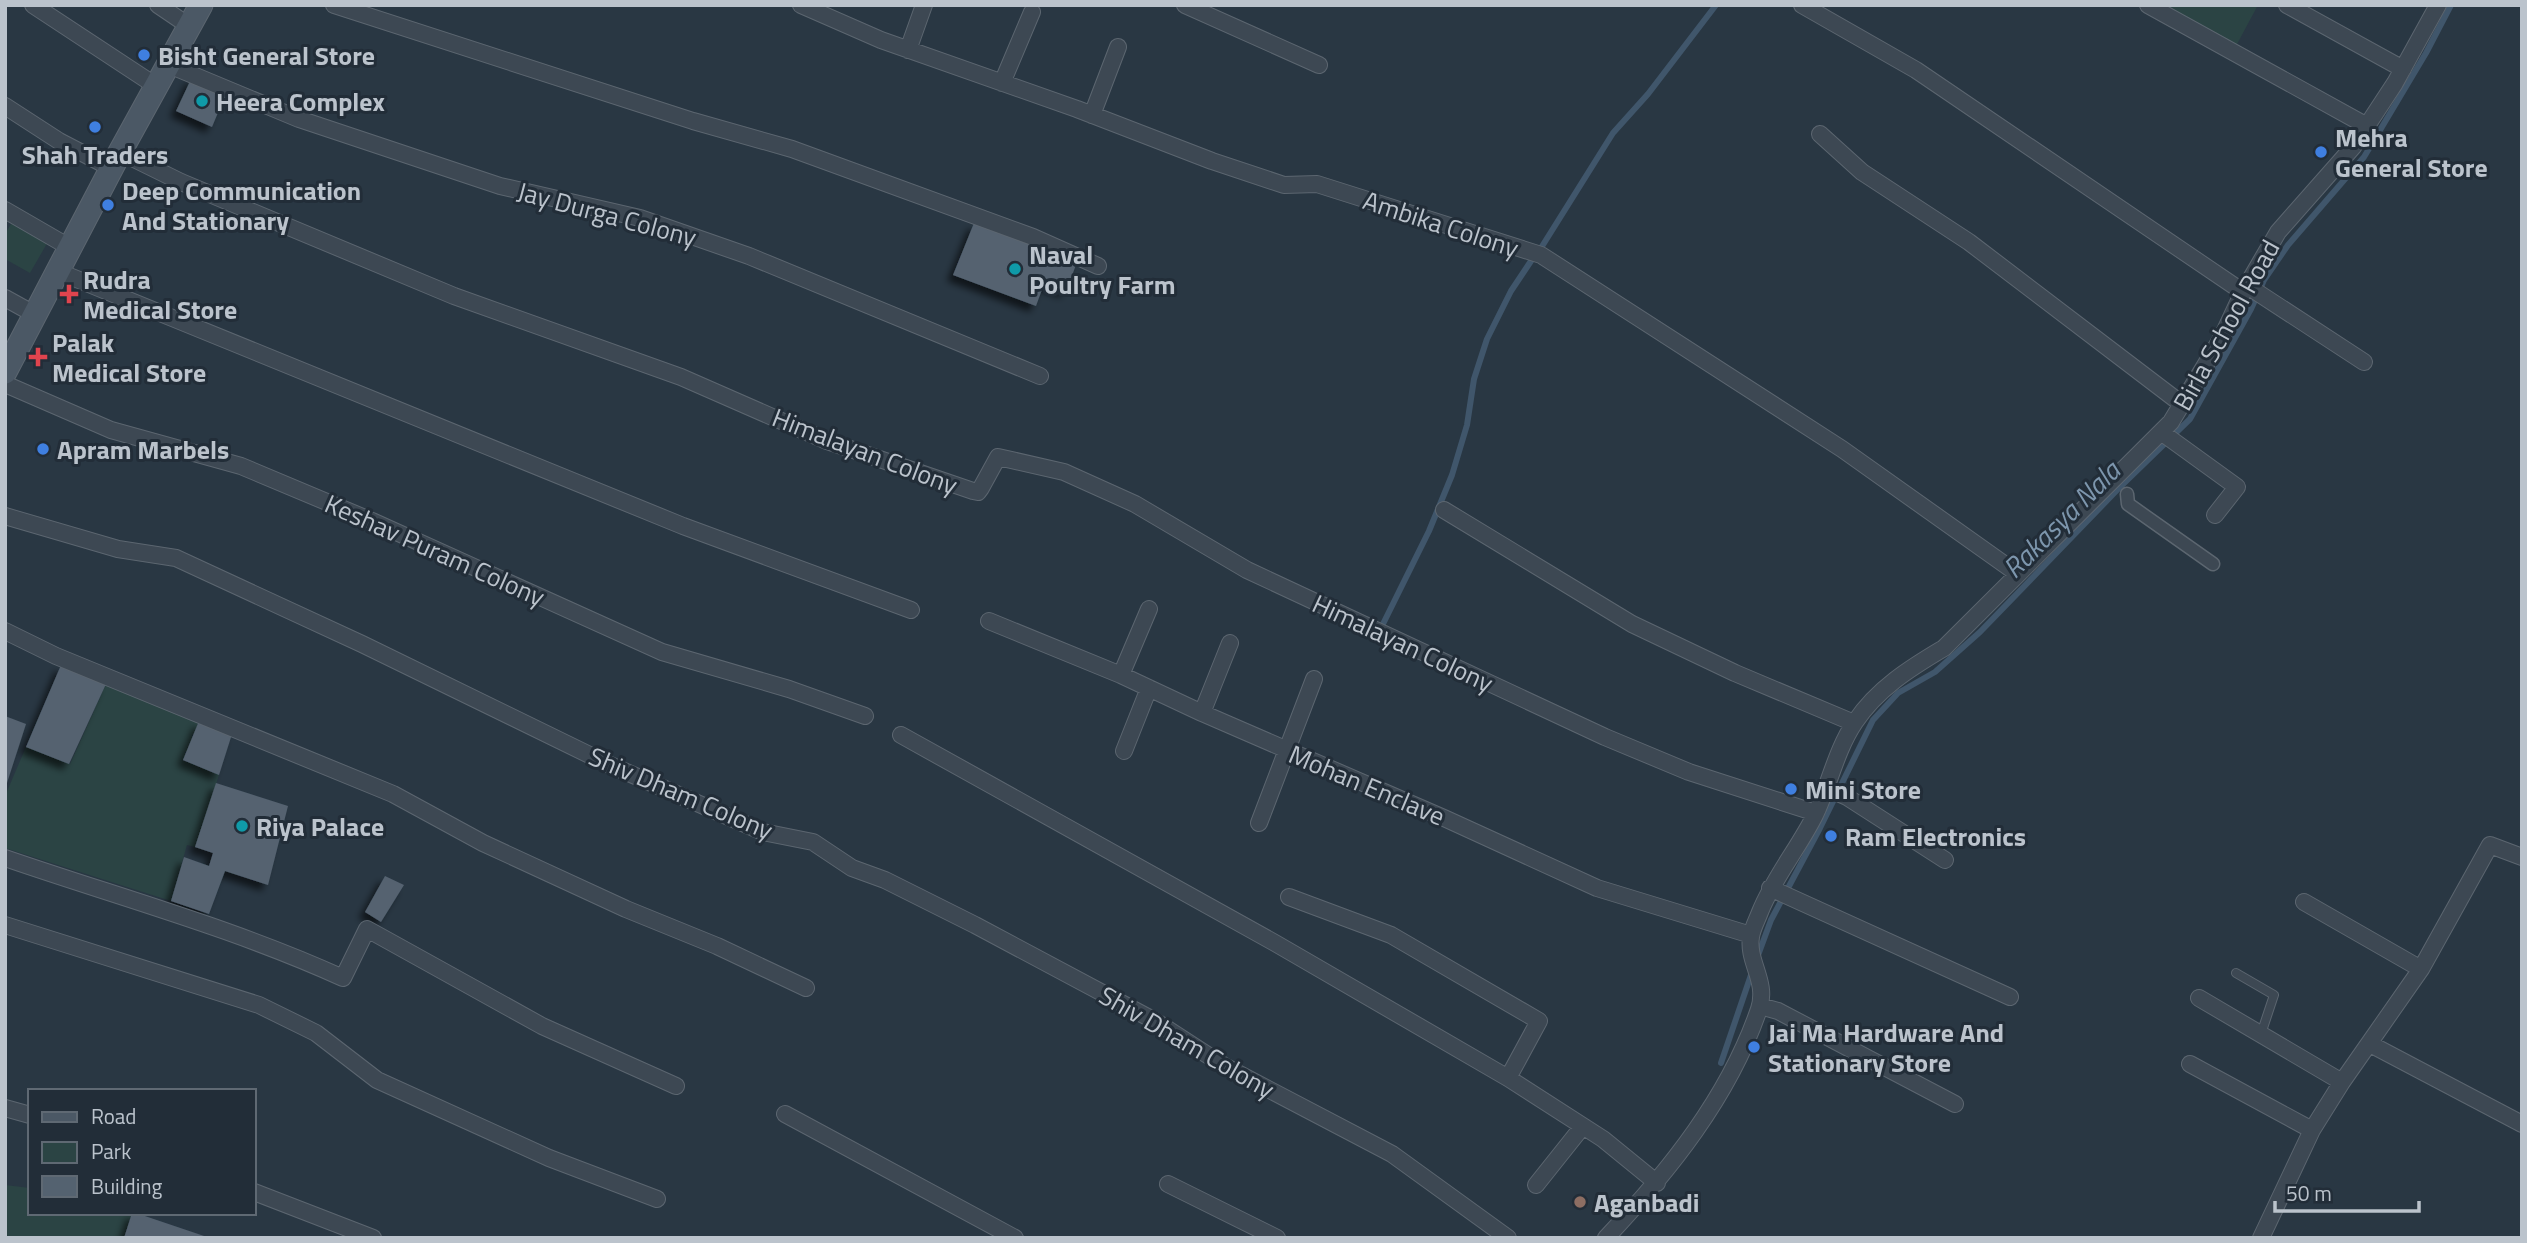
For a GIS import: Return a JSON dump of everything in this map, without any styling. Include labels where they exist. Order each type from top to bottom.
[{"type":"main road","points":[[5,372],[115,160],[201,5]]},
{"type":"street","points":[[33,5],[156,86]]},
{"type":"street","points":[[158,5],[189,26]]},
{"type":"street","points":[[334,5],[667,113],[792,149],[1033,237],[1098,266]]},
{"type":"street","name":"Ambika Colony","points":[[800,5],[818,9],[908,50],[1212,161],[1284,185],[1317,184],[1541,256],[1842,449],[2018,574]]},
{"type":"street","points":[[908,50],[924,5]]},
{"type":"street","points":[[1185,5],[1319,65]]},
{"type":"street","points":[[1802,5],[1916,70],[2252,292],[2364,362]]},
{"type":"street","points":[[2148,5],[2367,126]]},
{"type":"street","points":[[2287,5],[2403,69]]},
{"type":"street","name":"Birla School Road","points":[[1606,1238],[1657,1183],[1692,1137],[1735,1063],[1760,1006],[1760,976],[1750,953],[1751,935],[1779,893],[1815,813],[1836,792],[1854,723],[1898,676],[1944,648],[2018,574],[2169,438],[2183,405],[2252,292],[2277,232],[2353,147],[2403,69],[2438,5]]},
{"type":"street","points":[[1002,83],[1032,12]]},
{"type":"street","points":[[1092,115],[1118,47]]},
{"type":"street","name":"Jay Durga Colony","points":[[169,65],[324,128],[500,186],[640,218],[749,256],[1040,376]]},
{"type":"street","points":[[5,106],[59,141],[115,160]]},
{"type":"street","points":[[1820,134],[1862,172],[1969,242],[2183,405]]},
{"type":"street","name":"Himalayan Colony","points":[[115,160],[181,182],[454,296],[681,377],[827,440],[973,491],[978,492],[981,488],[998,457],[1064,472],[1135,504],[1247,570],[1605,737],[1689,772],[1815,813]]},
{"type":"street","points":[[5,210],[69,247]]},
{"type":"street","points":[[57,271],[683,526],[911,610]]},
{"type":"street","points":[[5,298],[34,314]]},
{"type":"street","name":"Keshav Puram Colony","points":[[5,384],[111,430],[241,466],[372,521],[662,652],[866,716]]},
{"type":"street","points":[[2169,438],[2237,487],[2215,515]]},
{"type":"street","points":[[2127,494],[2128,504],[2213,564]]},
{"type":"street","points":[[1444,510],[1632,624],[1735,673],[1854,723]]},
{"type":"street","name":"Shiv Dham Colony","points":[[5,516],[118,549],[176,558],[362,643],[608,764],[763,832],[813,842],[852,869],[885,880],[975,925],[1155,1021],[1226,1067],[1392,1154],[1508,1238]]},
{"type":"street","points":[[1121,676],[1149,609]]},
{"type":"street","name":"Mohan Enclave","points":[[989,621],[1149,688],[1597,888],[1751,935]]},
{"type":"street","points":[[5,631],[56,656],[393,794],[507,854],[806,988]]},
{"type":"street","points":[[1202,713],[1230,643]]},
{"type":"street","points":[[1259,824],[1314,679]]},
{"type":"street","points":[[1124,751],[1149,688]]},
{"type":"street","points":[[901,735],[1275,943],[1507,1078],[1603,1139],[1657,1183]]},
{"type":"street","points":[[1836,792],[1945,860]]},
{"type":"street","points":[[2261,1238],[2312,1130],[2421,969],[2490,845],[2522,857]]},
{"type":"street","points":[[5,858],[136,899],[274,948],[343,978],[367,929],[542,1026],[676,1086]]},
{"type":"street","points":[[1779,893],[2010,997]]},
{"type":"street","points":[[1289,897],[1391,935],[1539,1021],[1507,1078]]},
{"type":"street","points":[[2304,902],[2421,969]]},
{"type":"street","points":[[5,925],[259,1005],[316,1034],[377,1080],[549,1158],[657,1199]]},
{"type":"street","points":[[2199,998],[2343,1082]]},
{"type":"street","points":[[1760,1006],[1778,1011],[1955,1104]]},
{"type":"street","points":[[2370,1044],[2522,1124]]},
{"type":"street","points":[[2190,1064],[2312,1130]]},
{"type":"street","points":[[5,1108],[28,1114]]},
{"type":"street","points":[[785,1114],[1015,1238]]},
{"type":"street","points":[[1536,1185],[1583,1126]]},
{"type":"street","points":[[1168,1184],[1276,1238]]},
{"type":"street","points":[[256,1193],[373,1238]]},
{"type":"lane","points":[[2236,973],[2274,995],[2261,1034]]},
{"type":"green space","points":[[2155,5],[2258,5],[2236,46]]},
{"type":"green space","points":[[14,219],[49,240],[30,273],[5,259],[5,234]]},
{"type":"green space","points":[[106,684],[199,721],[183,760],[219,775],[195,847],[187,845],[171,901],[5,848],[5,796],[26,747],[70,764]]},
{"type":"green space","points":[[5,1185],[28,1188],[28,1215],[131,1215],[124,1238],[5,1238]]},
{"type":"building","name":"Heera Complex","points":[[192,77],[227,91],[212,127],[176,111]]},
{"type":"building","name":"Naval Poultry Farm","points":[[974,223],[1077,262],[1066,292],[1044,284],[1036,306],[953,275]]},
{"type":"building","points":[[61,665],[106,684],[69,764],[26,747]]},
{"type":"building","points":[[5,716],[26,724],[6,786],[5,786]]},
{"type":"building","points":[[199,721],[232,734],[219,775],[183,760]]},
{"type":"building","name":"Riya Palace","points":[[216,783],[288,806],[268,885],[225,871],[209,914],[171,901],[184,857],[209,866],[213,853],[195,847]]},
{"type":"building","points":[[385,876],[404,885],[381,922],[365,912]]},
{"type":"building","points":[[131,1215],[142,1215],[210,1238],[124,1238]]},
{"type":"waterway","points":[[1541,248],[1613,133],[1648,94],[1716,5]]},
{"type":"waterway","name":"Rakasya Nala","points":[[1757,958],[1771,920],[1873,720],[1898,693],[1935,672],[1980,632],[2190,419],[2251,309],[2264,280],[2288,245],[2364,157],[2426,53],[2451,5]]},
{"type":"waterway","points":[[1382,626],[1429,531],[1452,475],[1467,425],[1474,379],[1487,339],[1511,291],[1533,258]]},
{"type":"waterway","name":"Rakasya Nala","points":[[1721,1063],[1752,972]]},
{"type":"place","name":"Bisht General Store","points":[[144,55]]},
{"type":"place","name":"Heera Complex","points":[[202,101]]},
{"type":"place","name":"Shah Traders","points":[[95,127]]},
{"type":"place","name":"Mehra General Store","points":[[2321,152]]},
{"type":"place","name":"Deep Communication And Stationary","points":[[108,205]]},
{"type":"place","name":"Naval Poultry Farm","points":[[1015,269]]},
{"type":"place","name":"Rudra Medical Store","points":[[69,294]]},
{"type":"place","name":"Palak Medical Store","points":[[38,357]]},
{"type":"place","name":"Apram Marbels","points":[[43,449]]},
{"type":"place","name":"Mini Store","points":[[1791,789]]},
{"type":"place","name":"Riya Palace","points":[[242,826]]},
{"type":"place","name":"Ram Electronics","points":[[1831,836]]},
{"type":"place","name":"Jai Ma Hardware And Stationary Store","points":[[1754,1047]]},
{"type":"place","name":"Aganbadi","points":[[1580,1202]]}]
